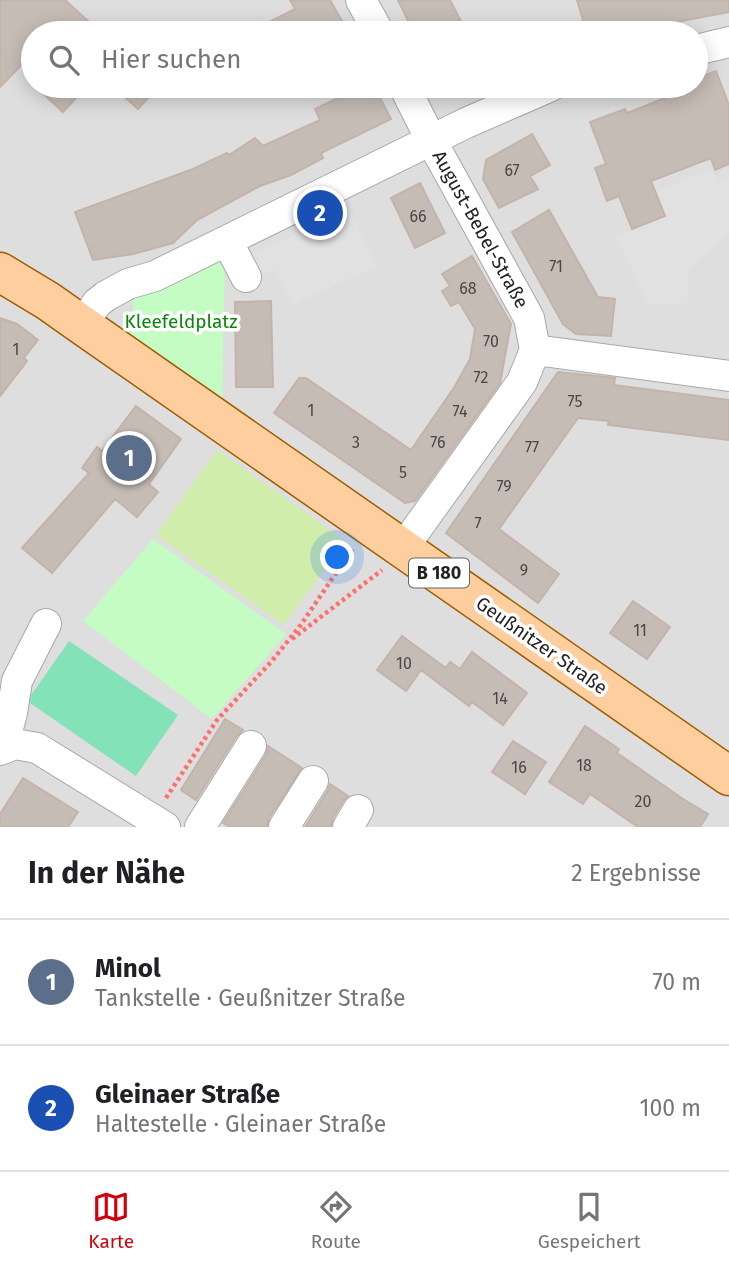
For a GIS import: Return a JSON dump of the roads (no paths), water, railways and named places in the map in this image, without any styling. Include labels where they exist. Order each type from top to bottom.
[{"type":"main road","name":"B 180","points":[[0,272],[82,325]]},
{"type":"main road","name":"Geußnitzer Straße","points":[[82,325],[148,370],[373,547],[729,776]]},
{"type":"street","points":[[361,0],[372,21]]},
{"type":"street","points":[[708,47],[729,42]]},
{"type":"street","name":"August-Bebel-Straße","points":[[410,98],[529,318],[535,350]]},
{"type":"street","points":[[82,325],[97,303],[128,284],[144,280],[227,241],[522,98]]},
{"type":"street","points":[[227,241],[246,277]]},
{"type":"street","points":[[373,547],[522,382],[535,350],[729,376]]},
{"type":"street","points":[[46,624],[17,681],[6,747],[37,748],[159,823]]},
{"type":"street","points":[[200,827],[251,746]]},
{"type":"street","points":[[284,827],[313,781]]},
{"type":"place","name":"Gleinaer Straße","points":[[320,213]]},
{"type":"place","name":"Minol","points":[[129,458]]},
{"type":"park label","name":"Kleefeldplatz","points":[[181,321]]}]
